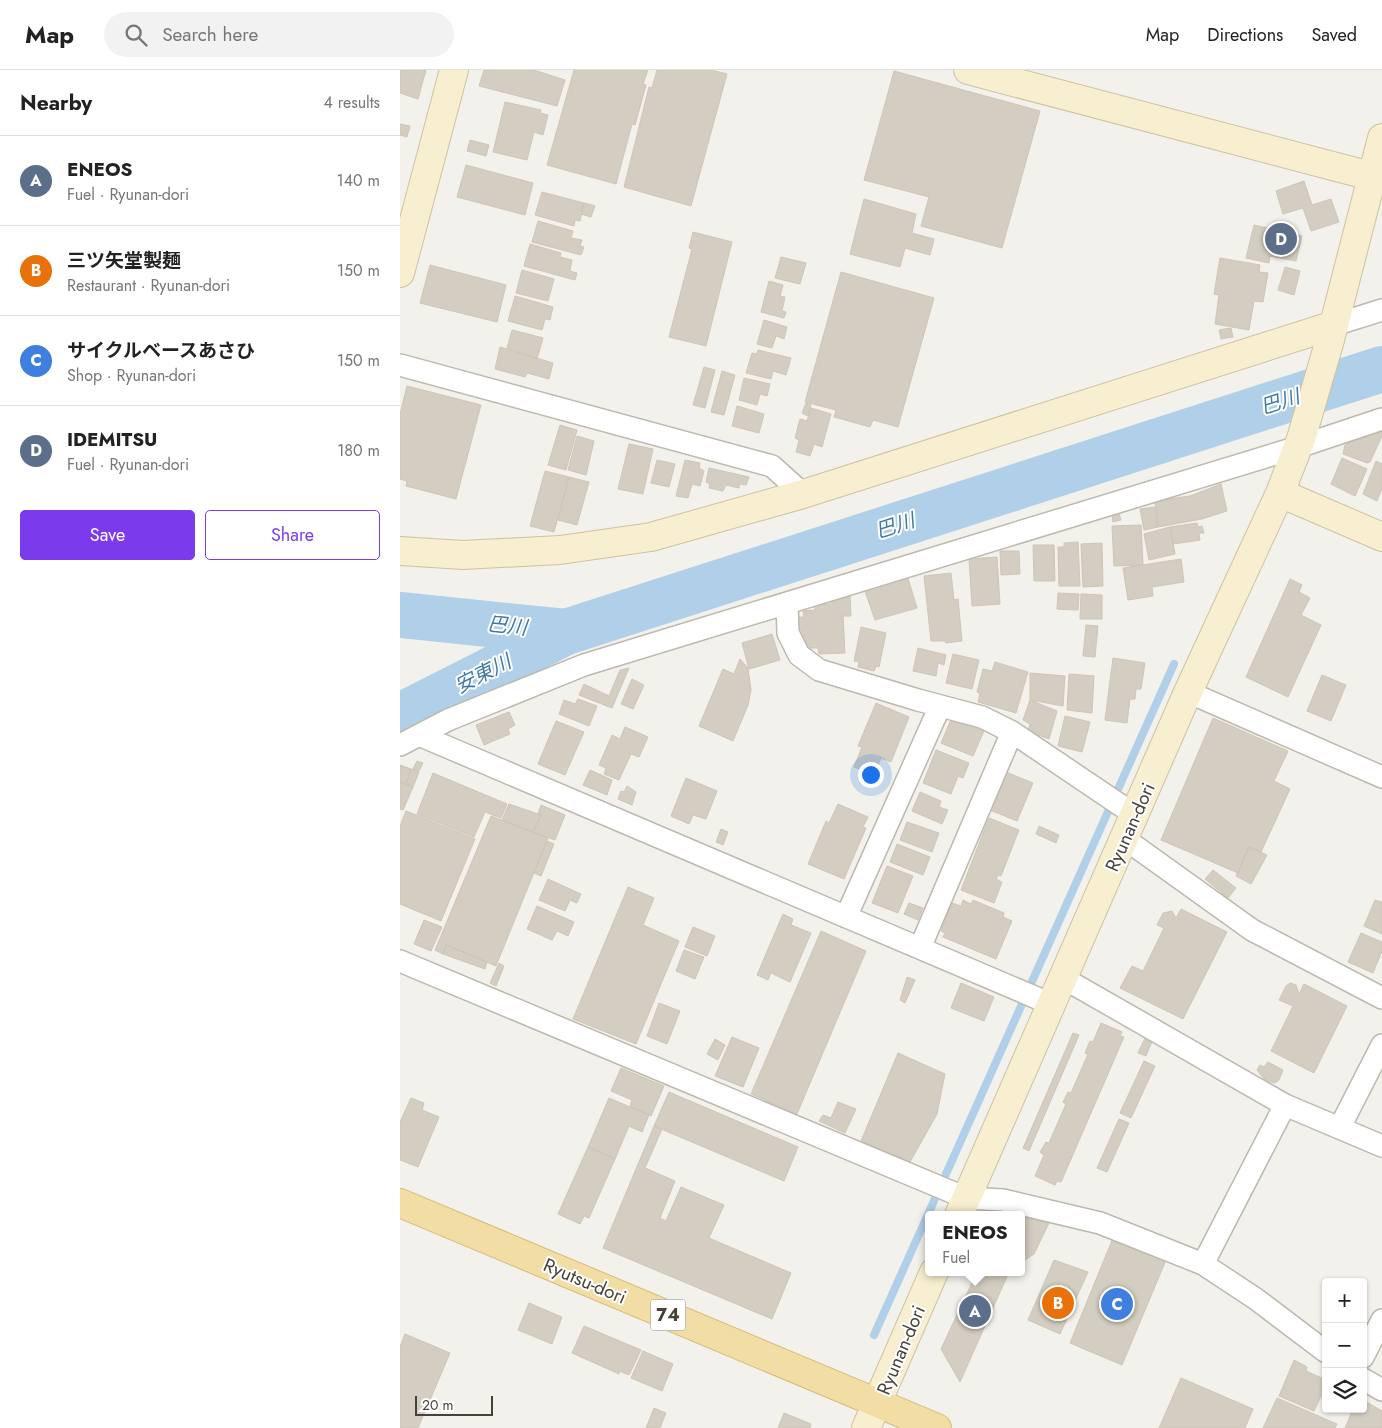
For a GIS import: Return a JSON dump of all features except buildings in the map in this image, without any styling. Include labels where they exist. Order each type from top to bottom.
[{"type":"main road","name":"Ryutsu-dori","points":[[400,1203],[937,1428]]},
{"type":"street","points":[[400,273],[454,70]]},
{"type":"street","points":[[968,70],[1377,178]]},
{"type":"street","name":"Ryunan-dori","points":[[963,1206],[1188,692],[1280,493],[1299,443],[1377,178],[1382,138]]},
{"type":"street","points":[[400,551],[463,555],[560,550],[651,537],[803,494],[1332,333],[1382,310]]},
{"type":"street","points":[[400,365],[772,466],[803,494]]},
{"type":"street","points":[[400,745],[448,720],[584,665],[1299,443],[1382,419]]},
{"type":"street","points":[[1280,493],[1382,537]]},
{"type":"street","points":[[787,603],[788,633],[799,655],[819,670],[940,706],[982,716],[1012,732],[1130,827],[1252,930],[1382,998]]},
{"type":"street","points":[[1188,692],[1382,776]]},
{"type":"street","points":[[846,917],[940,706]]},
{"type":"street","points":[[920,948],[1012,732]]},
{"type":"street","points":[[419,735],[1052,1004]]},
{"type":"street","points":[[400,961],[963,1206],[1003,1200],[1100,1223],[1203,1264],[1256,1299],[1322,1349]]},
{"type":"street","points":[[1063,978],[1285,1105],[1382,1146]]},
{"type":"street","points":[[1340,1127],[1382,1045]]},
{"type":"street","points":[[1203,1264],[1285,1105]]},
{"type":"street","name":"Ryunan-dori","points":[[866,1428],[932,1276]]},
{"type":"street","points":[[1367,1349],[1382,1320]]},
{"type":"street","points":[[1367,1381],[1382,1390]]},
{"type":"waterway","name":"巴川","points":[[400,615],[566,632],[1382,369]]},
{"type":"waterway","name":"安東川","points":[[400,716],[566,632]]},
{"type":"waterway","points":[[929,1211],[1174,664]]},
{"type":"waterway","points":[[874,1335],[925,1221]]},
{"type":"place","name":"IDEMITSU","points":[[1281,239]]},
{"type":"place","name":"三ツ矢堂製麺","points":[[1058,1303]]},
{"type":"place","name":"サイクルベースあさひ","points":[[1117,1304]]},
{"type":"place","name":"ENEOS","points":[[975,1311]]}]
